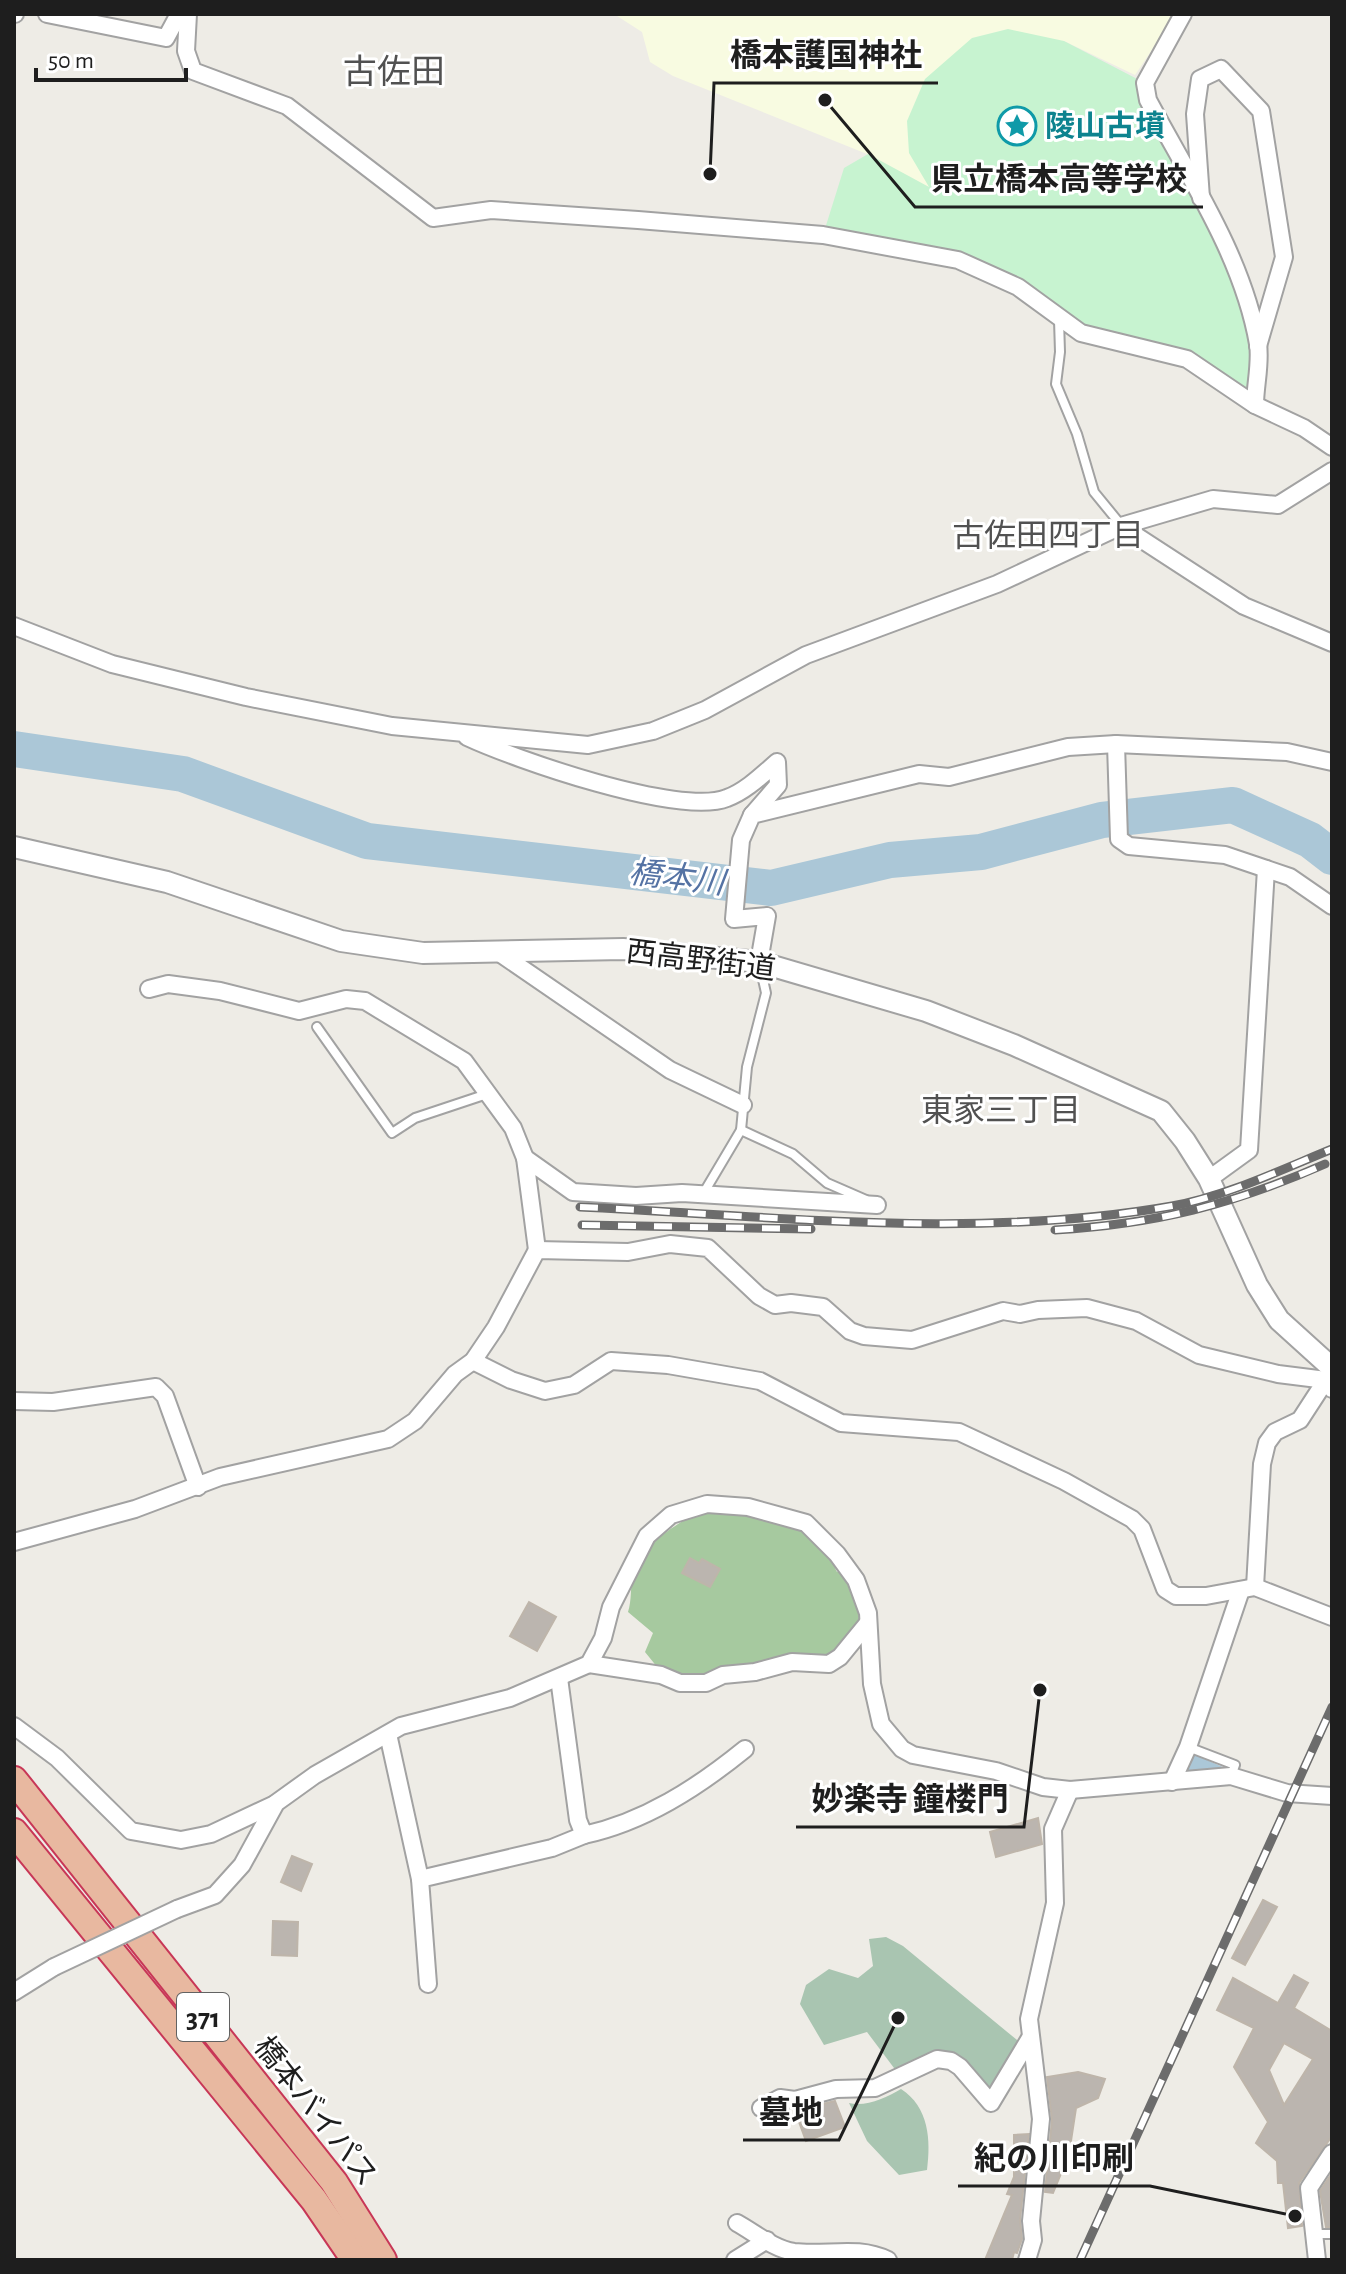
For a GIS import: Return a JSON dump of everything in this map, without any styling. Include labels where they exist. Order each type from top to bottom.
[{"type":"highway","name":"橋本バイパス","points":[[14,1780],[334,2182],[383,2260]]},
{"type":"highway","name":"橋本バイパス","points":[[14,1832],[314,2200],[355,2260]]},
{"type":"street","points":[[47,14],[166,38],[179,14]]},
{"type":"street","points":[[188,14],[186,51],[193,71],[287,106],[433,218],[491,210],[823,235],[958,260],[1018,287],[1081,333],[1187,359],[1255,405],[1304,428],[1332,447]]},
{"type":"street","points":[[1183,14],[1145,83],[1148,100],[1201,198],[1238,279],[1258,346]]},
{"type":"street","points":[[1201,198],[1195,114],[1200,79],[1221,69],[1261,111],[1284,257],[1258,346],[1255,405]]},
{"type":"street","points":[[14,626],[112,664],[246,697],[392,726],[588,745],[653,731],[705,710],[806,655],[997,584],[1121,526],[1213,499],[1278,505],[1332,471]]},
{"type":"street","points":[[1121,526],[1244,606],[1332,643]]},
{"type":"street","points":[[456,732],[536,767],[670,798],[709,802],[727,798],[777,762],[778,785],[752,815],[741,840],[734,919],[767,916],[759,962]]},
{"type":"street","points":[[752,815],[919,774],[949,777],[1068,747],[1116,744],[1287,752],[1332,762]]},
{"type":"street","points":[[1116,744],[1119,839],[1129,846],[1225,855],[1290,877],[1332,906]]},
{"type":"street","name":"西高野街道","points":[[14,847],[167,882],[341,941],[423,953],[623,949],[759,962],[926,1011],[1014,1045],[1161,1111],[1209,1179],[1257,1285],[1279,1320],[1330,1378]]},
{"type":"street","points":[[1209,1179],[1249,1150],[1266,869]]},
{"type":"street","points":[[498,952],[670,1070],[743,1105]]},
{"type":"street","points":[[14,1542],[198,1487],[220,1477],[388,1439],[415,1421],[455,1374],[473,1361],[496,1327],[537,1250],[525,1158],[513,1128],[464,1061],[365,1001],[346,999],[299,1011],[220,991],[168,984],[149,989]]},
{"type":"street","points":[[525,1158],[573,1192],[703,1194],[877,1205]]},
{"type":"street","points":[[537,1250],[628,1252],[670,1244],[708,1248],[759,1296],[775,1305],[791,1303],[823,1307],[850,1331],[864,1336],[912,1340],[1003,1311],[1020,1314],[1087,1308],[1136,1321],[1199,1355],[1278,1374],[1330,1378]]},
{"type":"street","points":[[473,1361],[511,1380],[545,1391],[574,1385],[611,1361],[668,1365],[760,1381],[841,1423],[959,1432],[1064,1481],[1132,1519],[1142,1529],[1165,1589],[1176,1596],[1248,1588],[1332,1617]]},
{"type":"street","points":[[1172,1782],[1248,1588],[1267,1443],[1275,1432],[1300,1420],[1330,1378]]},
{"type":"street","points":[[14,1401],[53,1402],[156,1387],[165,1396],[198,1487]]},
{"type":"street","points":[[589,1664],[603,1638],[611,1607],[647,1536],[671,1515],[707,1504],[748,1507],[806,1523],[837,1554],[856,1580],[868,1613],[872,1684],[881,1724],[902,1749],[913,1755],[996,1771],[1043,1787],[1070,1790],[1231,1776],[1287,1793],[1332,1796]]},
{"type":"street","points":[[14,1726],[57,1758],[131,1831],[181,1840],[211,1834],[276,1803],[315,1775],[401,1726],[468,1711],[589,1664],[661,1675],[680,1683],[706,1683],[723,1675],[741,1675],[792,1662],[829,1664],[840,1657],[867,1624]]},
{"type":"street","points":[[559,1678],[578,1820],[584,1835]]},
{"type":"street","points":[[388,1734],[420,1879],[428,1984]]},
{"type":"street","points":[[420,1879],[552,1848],[584,1835],[624,1827],[691,1790],[745,1749]]},
{"type":"street","points":[[1027,2260],[1033,2240],[1031,2221],[1041,2119],[1039,2086],[1030,2038],[1031,2007],[1055,1903],[1053,1829],[1070,1790]]},
{"type":"street","points":[[14,1992],[54,1967],[177,1909],[215,1895],[242,1865],[276,1803]]},
{"type":"street","points":[[761,2108],[780,2098],[795,2100],[836,2089],[875,2088],[937,2059],[951,2061],[960,2067],[991,2103],[1030,2038]]},
{"type":"street","points":[[1317,2260],[1324,2234],[1309,2188],[1332,2153]]},
{"type":"street","points":[[737,2223],[777,2247],[794,2252],[869,2251],[888,2260]]},
{"type":"street","points":[[735,2260],[767,2240]]},
{"type":"lane","points":[[1058,317],[1060,352],[1056,384],[1077,434],[1094,492],[1121,526]]},
{"type":"lane","points":[[703,1194],[741,1130],[747,1067],[766,993],[759,962]]},
{"type":"lane","points":[[317,1027],[392,1133],[415,1118],[487,1094]]},
{"type":"lane","points":[[741,1130],[793,1154],[827,1183],[877,1205]]},
{"type":"lane","points":[[1188,1747],[1235,1765],[1231,1776]]},
{"type":"shaded area","points":[[614,14],[1176,14],[1135,75],[1064,41],[930,188],[867,154],[673,76],[650,62],[642,32]]},
{"type":"shaded area","points":[[886,1937],[903,1946],[1023,2045],[990,2092],[952,2059],[897,2072],[867,2032],[824,2045],[800,2004],[806,1985],[829,1969],[858,1978],[873,1966],[869,1939]]},
{"type":"shaded area","points":[[901,2089],[923,2115],[929,2147],[927,2170],[899,2175],[867,2141],[849,2103],[869,2103]]},
{"type":"green space","points":[[1008,29],[1064,41],[1145,83],[1225,250],[1258,346],[1255,405],[1195,364],[1081,333],[959,260],[823,235],[844,168],[868,154],[929,187],[909,153],[907,121],[925,79],[972,38]]},
{"type":"green space","points":[[705,1508],[756,1512],[788,1521],[816,1537],[828,1549],[837,1572],[845,1569],[867,1614],[838,1656],[708,1680],[662,1673],[645,1652],[653,1633],[628,1612],[633,1576],[653,1544]]},
{"type":"water","points":[[1191,1753],[1225,1768],[1223,1771],[1181,1773]]},
{"type":"building","points":[[690,1558],[699,1563],[702,1559],[720,1569],[710,1587],[682,1573]]},
{"type":"building","points":[[529,1602],[556,1617],[537,1651],[510,1636]]},
{"type":"building","points":[[1038,1818],[1042,1844],[996,1857],[990,1832]]},
{"type":"building","points":[[292,1856],[312,1864],[301,1891],[281,1882]]},
{"type":"building","points":[[1263,1900],[1277,1907],[1245,1965],[1232,1958]]},
{"type":"building","points":[[273,1921],[298,1922],[297,1956],[272,1955]]},
{"type":"building","points":[[1294,1975],[1308,1983],[1294,2008],[1332,2031],[1332,2136],[1299,2183],[1302,2226],[1288,2228],[1283,2183],[1278,2183],[1277,2161],[1256,2143],[1268,2122],[1234,2067],[1254,2028],[1217,2010],[1233,1978],[1278,2003]],"holes":[[[1284,2043],[1313,2059],[1284,2105],[1269,2070]]]},
{"type":"building","points":[[1078,2072],[1105,2079],[1098,2098],[1076,2108],[1069,2154],[1053,2193],[1045,2192],[1052,2120],[1047,2077]]},
{"type":"building","points":[[835,2101],[845,2127],[806,2141],[795,2111]]},
{"type":"building","points":[[1029,2134],[1020,2220],[1022,2239],[1012,2260],[985,2260],[1012,2195],[1007,2194],[1014,2177],[1014,2135]]},
{"type":"building","points":[[1330,2176],[1332,2227],[1326,2227],[1320,2191]]},
{"type":"waterway","name":"橋本川","points":[[14,749],[183,774],[367,841],[771,888],[890,860],[981,852],[1102,820],[1233,805],[1310,840],[1332,857]]},
{"type":"railway","points":[[580,1207],[877,1223],[1025,1222],[1099,1216],[1192,1202],[1253,1182],[1332,1149]]},
{"type":"railway","points":[[1055,1230],[1127,1223],[1193,1210],[1258,1191],[1325,1164]]},
{"type":"railway","points":[[582,1225],[811,1229]]},
{"type":"railway","points":[[1080,2260],[1332,1707]]},
{"type":"place","name":"県立橋本高等学校","points":[[825,100]]},
{"type":"place","name":"陵山古墳","points":[[1017,126]]},
{"type":"place","name":"橋本護国神社","points":[[710,174]]},
{"type":"place","name":"妙楽寺 鐘楼門","points":[[1040,1690]]},
{"type":"place","name":"墓地","points":[[898,2018]]},
{"type":"place","name":"紀の川印刷","points":[[1295,2216]]},
{"type":"district","name":"古佐田","points":[[394,71]]},
{"type":"district","name":"古佐田四丁目","points":[[1048,535]]},
{"type":"district","name":"東家三丁目","points":[[1001,1110]]}]
